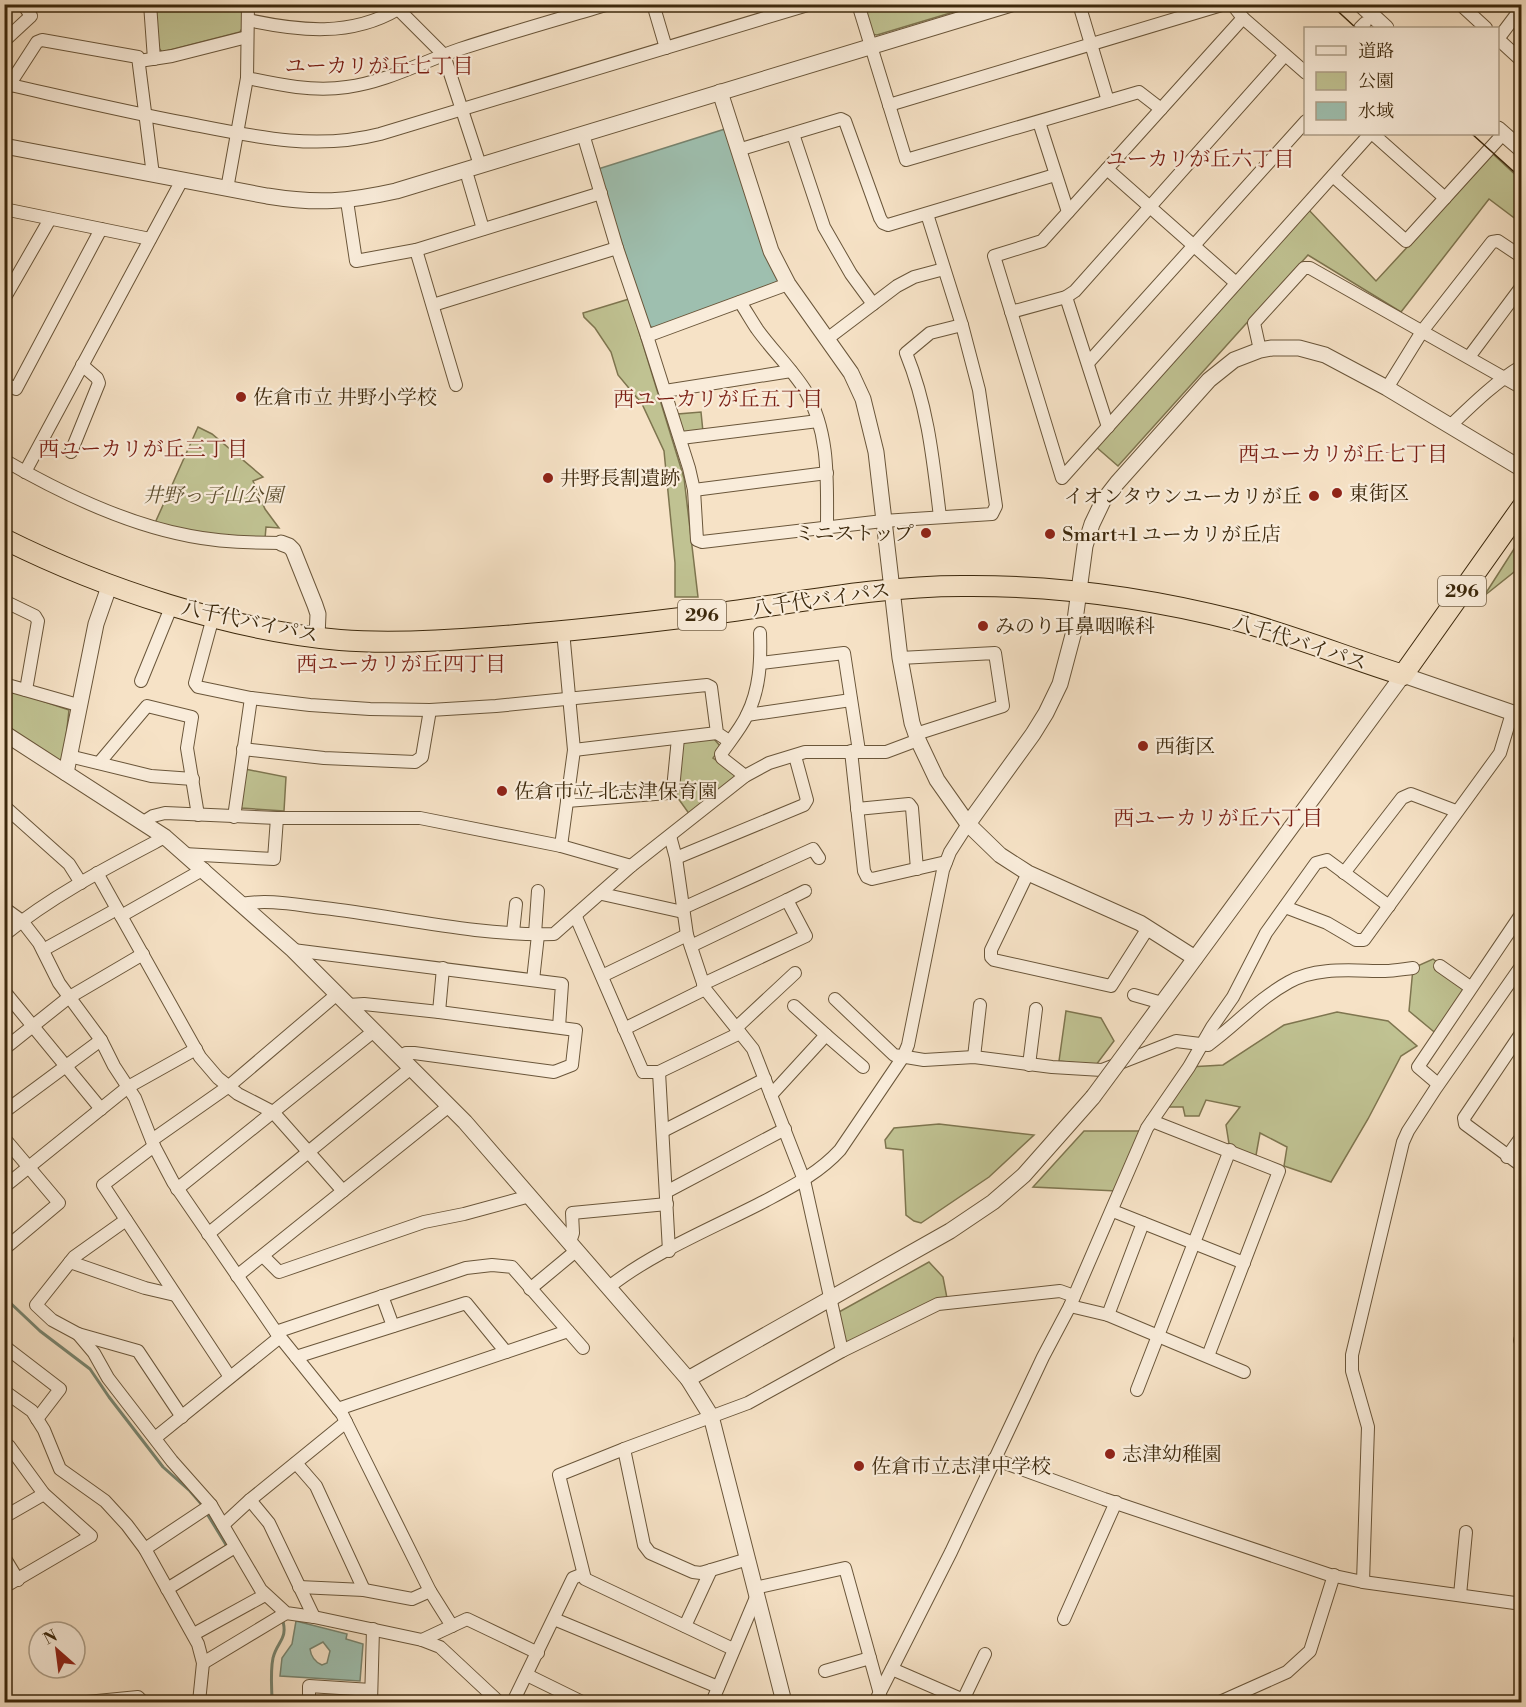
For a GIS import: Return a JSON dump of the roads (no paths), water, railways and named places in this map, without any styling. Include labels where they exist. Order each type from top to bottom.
[{"type":"highway","name":"296","points":[[1403,675],[1521,507]]},
{"type":"highway","name":"八千代バイパス","points":[[4,539],[34,554],[110,584],[172,605],[250,626],[317,637],[386,642],[563,631],[893,589],[963,586],[1078,591],[1170,604],[1244,622],[1403,675]]},
{"type":"street","points":[[4,40],[31,16],[23,4]]},
{"type":"street","points":[[150,4],[154,59]]},
{"type":"street","points":[[227,189],[247,78],[248,4]]},
{"type":"street","points":[[247,78],[316,89],[366,84],[444,55],[609,4]]},
{"type":"street","points":[[653,4],[666,48]]},
{"type":"street","points":[[153,175],[146,116],[138,57],[42,40],[37,42],[7,89],[146,116],[238,134],[301,141],[339,142],[381,134],[811,4]]},
{"type":"street","points":[[858,4],[906,160],[1139,92],[1161,109]]},
{"type":"street","points":[[4,146],[298,201],[347,201],[396,191],[1011,4]]},
{"type":"street","points":[[1078,4],[1108,101]]},
{"type":"street","points":[[890,105],[1225,4]]},
{"type":"street","points":[[1232,4],[1243,18],[1304,72]]},
{"type":"street","points":[[1360,4],[1385,27]]},
{"type":"street","points":[[1460,4],[1485,27]]},
{"type":"street","points":[[248,20],[278,27],[327,30],[357,26],[385,17],[395,7],[444,55],[480,165]]},
{"type":"street","points":[[1499,38],[1521,7]]},
{"type":"street","points":[[1243,18],[1042,241],[994,256],[1062,478],[1371,135]]},
{"type":"street","points":[[139,61],[247,37]]},
{"type":"street","points":[[1499,40],[1521,61]]},
{"type":"street","points":[[1011,312],[1066,297],[1075,291],[1285,55]]},
{"type":"street","points":[[720,92],[771,251],[788,284],[851,374],[863,399],[876,452],[900,658],[917,737],[937,780],[968,824],[1000,855],[1028,873],[1148,928],[1195,958]]},
{"type":"street","points":[[738,150],[841,119],[845,121],[883,223],[888,225],[1055,175]]},
{"type":"street","points":[[1039,122],[1068,212]]},
{"type":"street","points":[[1088,363],[1304,122]]},
{"type":"street","points":[[1500,131],[1521,150]]},
{"type":"street","points":[[583,134],[617,248],[681,438],[694,490],[697,540],[702,543],[883,521],[992,514],[996,506],[979,390],[962,325],[927,214]]},
{"type":"street","points":[[793,134],[824,227],[839,255],[873,304]]},
{"type":"street","points":[[1373,135],[1445,198]]},
{"type":"street","points":[[1333,176],[1406,242],[1497,135]]},
{"type":"street","points":[[1107,169],[1236,283]]},
{"type":"street","points":[[468,178],[483,229]]},
{"type":"street","points":[[25,472],[182,180]]},
{"type":"street","points":[[347,201],[356,261],[416,250],[601,194]]},
{"type":"street","points":[[4,209],[150,239]]},
{"type":"street","points":[[4,299],[50,219]]},
{"type":"street","points":[[4,383],[16,389],[101,229]]},
{"type":"street","points":[[1387,388],[1422,330],[1492,242],[1498,241],[1521,257]]},
{"type":"street","points":[[433,305],[617,248]]},
{"type":"street","points":[[416,250],[456,385]]},
{"type":"street","points":[[1260,350],[1254,323],[1304,268],[1310,268],[1521,388]]},
{"type":"street","points":[[827,339],[897,286],[914,277],[944,269]]},
{"type":"street","points":[[648,336],[788,284]]},
{"type":"street","points":[[1469,357],[1521,286]]},
{"type":"street","points":[[1066,297],[1108,427]]},
{"type":"street","points":[[740,302],[756,328],[804,390],[818,421],[822,433],[827,472],[827,528]]},
{"type":"street","points":[[940,517],[925,407],[906,353],[930,333],[962,325]]},
{"type":"street","points":[[609,1287],[620,1278],[669,1251],[804,1180],[831,1160],[903,1057],[908,1045],[946,862],[968,824],[1033,734],[1060,684],[1073,635],[1085,546],[1092,524],[1103,501],[1117,483],[1220,370],[1234,360],[1260,350],[1287,347],[1310,350],[1325,355],[1387,388],[1521,469]]},
{"type":"street","points":[[71,452],[99,384],[97,378],[82,365]]},
{"type":"street","points":[[1450,426],[1476,399],[1521,366]]},
{"type":"street","points":[[665,391],[791,371]]},
{"type":"street","points":[[681,438],[818,421]]},
{"type":"street","points":[[4,460],[100,507],[165,531],[221,541],[281,543],[289,546],[293,550],[315,604],[318,614],[317,637]]},
{"type":"street","points":[[694,490],[827,472]]},
{"type":"street","points":[[66,773],[96,624],[110,584]]},
{"type":"street","points":[[4,601],[35,616],[38,621],[26,690]]},
{"type":"street","points":[[141,681],[172,605]]},
{"type":"street","points":[[213,616],[195,683],[198,687],[224,694],[350,708],[430,710],[496,706],[707,685],[711,687],[717,733]]},
{"type":"street","points":[[561,846],[574,750],[563,631]]},
{"type":"street","points":[[745,776],[722,758],[722,754],[747,715],[756,689],[761,663],[760,633]]},
{"type":"street","points":[[761,663],[844,653],[851,700],[864,871],[867,877],[872,879],[946,862]]},
{"type":"street","points":[[242,904],[261,901],[451,927],[536,935],[554,934],[576,917],[631,866],[745,776],[769,763],[805,752],[886,752],[917,737],[1003,706],[995,653],[900,658]]},
{"type":"street","points":[[688,1379],[950,1231],[993,1202],[1024,1174],[1093,1098],[1403,675],[1517,715],[1500,753],[1364,940],[1356,940],[1327,923],[1285,907]]},
{"type":"street","points":[[4,684],[78,705]]},
{"type":"street","points":[[234,817],[251,698]]},
{"type":"street","points":[[747,715],[851,700]]},
{"type":"street","points":[[99,763],[147,706],[192,717],[186,743],[198,815]]},
{"type":"street","points":[[243,748],[324,758],[415,762],[422,757],[430,710]]},
{"type":"street","points":[[4,733],[165,837],[204,869],[293,950],[449,1106],[688,1379],[711,1416],[784,1702]]},
{"type":"street","points":[[574,750],[717,733],[729,741]]},
{"type":"street","points":[[567,801],[668,793],[673,789],[678,738]]},
{"type":"street","points":[[69,756],[151,776],[193,779]]},
{"type":"street","points":[[676,858],[804,805],[807,800],[795,756]]},
{"type":"street","points":[[1344,873],[1402,798],[1411,794],[1456,811]]},
{"type":"street","points":[[858,808],[909,804],[912,808],[917,869]]},
{"type":"street","points":[[4,806],[69,864],[81,884]]},
{"type":"street","points":[[142,822],[159,814],[277,818],[420,818],[561,846],[631,866]]},
{"type":"street","points":[[184,854],[274,859],[277,818]]},
{"type":"street","points":[[670,836],[676,858],[689,940],[704,986],[753,1049],[804,1180],[842,1352]]},
{"type":"street","points":[[4,935],[97,873],[165,837]]},
{"type":"street","points":[[602,894],[683,910],[813,849],[819,858]]},
{"type":"street","points":[[878,1698],[1072,1301],[1113,1211],[1147,1128],[1233,998],[1266,933],[1316,863],[1327,860],[1389,906]]},
{"type":"street","points":[[42,950],[204,869]]},
{"type":"street","points":[[97,873],[196,1049],[218,1078],[238,1094],[273,1112],[343,1191]]},
{"type":"street","points":[[1028,873],[991,950],[994,960],[1111,986],[1148,928]]},
{"type":"street","points":[[533,980],[538,891]]},
{"type":"street","points":[[602,976],[805,891]]},
{"type":"street","points":[[624,1029],[704,986],[806,936],[787,900]]},
{"type":"street","points":[[513,932],[516,904]]},
{"type":"street","points":[[4,908],[22,921],[42,950],[68,998],[93,1026],[114,1066],[135,1098],[153,1143],[177,1189],[278,1335],[338,1409],[430,1591],[452,1626]]},
{"type":"street","points":[[1438,1084],[1418,1067],[1521,913]]},
{"type":"street","points":[[576,917],[643,1072],[659,1072],[738,1030],[795,973]]},
{"type":"street","points":[[293,950],[562,984],[559,1027]]},
{"type":"street","points":[[4,1049],[68,998],[143,954]]},
{"type":"street","points":[[1363,1582],[1368,1426],[1352,1371],[1352,1355],[1403,1142],[1438,1084],[1521,965]]},
{"type":"street","points":[[1440,966],[1470,987]]},
{"type":"street","points":[[439,1012],[443,968]]},
{"type":"street","points":[[835,999],[894,1055],[924,1060],[974,1057],[1029,1065],[1102,1070],[1176,1041],[1205,1046],[1211,1044],[1260,1001],[1290,981],[1344,969],[1387,971],[1413,968]]},
{"type":"street","points":[[4,992],[101,1109]]},
{"type":"street","points":[[1134,995],[1162,1003]]},
{"type":"street","points":[[208,1234],[309,1152],[406,1063],[406,1053],[554,1072],[572,1065],[576,1030],[342,1000],[153,1143],[103,1185],[230,1377]]},
{"type":"street","points":[[974,1057],[980,1005]]},
{"type":"street","points":[[794,1006],[863,1067]]},
{"type":"street","points":[[1029,1065],[1036,1009]]},
{"type":"street","points":[[177,1189],[374,1032]]},
{"type":"street","points":[[1521,1032],[1464,1118],[1465,1124],[1521,1166]]},
{"type":"street","points":[[771,1095],[826,1035]]},
{"type":"street","points":[[4,1112],[101,1040]]},
{"type":"street","points":[[4,1186],[128,1087],[196,1049]]},
{"type":"street","points":[[659,1072],[669,1251]]},
{"type":"street","points":[[663,1131],[765,1079]]},
{"type":"street","points":[[237,1276],[449,1106]]},
{"type":"street","points":[[1152,1121],[1230,1150],[1279,1172],[1208,1356]]},
{"type":"street","points":[[530,1289],[573,1246],[572,1213],[666,1198],[785,1129]]},
{"type":"street","points":[[1507,1157],[1521,1136]]},
{"type":"street","points":[[4,1138],[59,1203],[4,1247]]},
{"type":"street","points":[[1137,1390],[1230,1150]]},
{"type":"street","points":[[263,1256],[279,1272],[424,1222],[530,1196]]},
{"type":"street","points":[[1113,1211],[1244,1263]]},
{"type":"street","points":[[126,1220],[74,1257],[36,1305],[52,1320],[78,1334],[138,1351],[182,1416]]},
{"type":"street","points":[[1108,1315],[1143,1223]]},
{"type":"street","points":[[70,1262],[145,1288],[176,1295]]},
{"type":"street","points":[[155,1438],[278,1335],[382,1296],[466,1268],[492,1265],[512,1267],[583,1348]]},
{"type":"street","points":[[733,1649],[585,1579],[559,1475],[748,1403],[938,1304],[1060,1291],[1072,1301],[1244,1372]]},
{"type":"street","points":[[382,1296],[393,1326]]},
{"type":"street","points":[[296,1357],[466,1303],[506,1352]]},
{"type":"street","points":[[338,1409],[568,1331]]},
{"type":"street","points":[[78,1334],[94,1353],[108,1378],[212,1506],[265,1595],[286,1613],[373,1629],[422,1640],[440,1647],[499,1702]]},
{"type":"street","points":[[4,1346],[60,1389],[37,1419]]},
{"type":"street","points":[[4,1391],[32,1411],[44,1430],[60,1469],[105,1501],[145,1549],[194,1634],[203,1664],[199,1702]]},
{"type":"street","points":[[223,1525],[250,1500],[346,1422]]},
{"type":"street","points":[[4,1587],[91,1536],[44,1494],[6,1445]]},
{"type":"street","points":[[624,1449],[644,1545],[650,1553],[693,1572],[711,1570],[748,1559]]},
{"type":"street","points":[[994,1459],[1116,1503],[1334,1575],[1363,1582],[1521,1604]]},
{"type":"street","points":[[296,1463],[316,1486],[364,1590]]},
{"type":"street","points":[[4,1517],[44,1494]]},
{"type":"street","points":[[250,1500],[269,1523],[314,1617]]},
{"type":"street","points":[[1064,1619],[1116,1503]]},
{"type":"street","points":[[145,1549],[212,1506]]},
{"type":"street","points":[[1460,1595],[1466,1532]]},
{"type":"street","points":[[167,1589],[235,1546]]},
{"type":"street","points":[[4,1557],[18,1580]]},
{"type":"street","points":[[756,1591],[845,1568],[870,1658],[878,1698]]},
{"type":"street","points":[[685,1626],[711,1570]]},
{"type":"street","points":[[513,1702],[573,1578],[583,1574]]},
{"type":"street","points":[[1220,1702],[1287,1672],[1310,1650],[1334,1575]]},
{"type":"street","points":[[299,1587],[364,1590],[412,1599],[430,1591]]},
{"type":"street","points":[[712,1702],[756,1591]]},
{"type":"street","points":[[194,1634],[265,1595]]},
{"type":"street","points":[[203,1664],[286,1613]]},
{"type":"street","points":[[422,1640],[467,1619],[538,1653]]},
{"type":"street","points":[[554,1619],[718,1687]]},
{"type":"street","points":[[309,1702],[309,1686],[371,1696],[373,1629]]},
{"type":"street","points":[[892,1670],[966,1701],[985,1654]]},
{"type":"street","points":[[825,1671],[870,1658]]},
{"type":"street","points":[[527,1675],[582,1702]]},
{"type":"street","points":[[87,1702],[138,1697],[143,1702]]},
{"type":"water","points":[[725,129],[782,280],[655,329],[648,325],[598,169]]},
{"type":"water","points":[[296,1621],[347,1634],[346,1639],[363,1644],[360,1681],[280,1676],[282,1658],[292,1644]],"holes":[[[323,1642],[330,1651],[327,1663],[322,1665],[314,1659],[310,1649]]]},
{"type":"waterway","points":[[4,1297],[40,1331],[90,1369],[163,1467],[203,1506]]},
{"type":"waterway","points":[[206,1512],[228,1548]]},
{"type":"waterway","points":[[272,1702],[272,1663],[284,1631],[282,1618]]},
{"type":"tram line","points":[[492,4],[512,9],[532,10],[552,9],[572,4]]},
{"type":"tram line","points":[[1330,4],[1355,27]]},
{"type":"tram line","points":[[1473,135],[1522,179]]},
{"type":"place","name":"佐倉市立 井野小学校","points":[[241,397]]},
{"type":"place","name":"井野長割遺跡","points":[[548,478]]},
{"type":"place","name":"東街区","points":[[1337,493]]},
{"type":"place","name":"イオンタウンユーカリが丘","points":[[1314,496]]},
{"type":"place","name":"ミニストップ","points":[[926,533]]},
{"type":"place","name":"Smart+1 ユーカリが丘店","points":[[1050,534]]},
{"type":"place","name":"みのり耳鼻咽喉科","points":[[983,626]]},
{"type":"place","name":"西街区","points":[[1143,746]]},
{"type":"place","name":"佐倉市立 北志津保育園","points":[[502,791]]},
{"type":"place","name":"志津幼稚園","points":[[1110,1454]]},
{"type":"place","name":"佐倉市立志津中学校","points":[[859,1466]]},
{"type":"district","name":"ユーカリが丘七丁目","points":[[379,66]]},
{"type":"district","name":"ユーカリが丘六丁目","points":[[1200,159]]},
{"type":"district","name":"西ユーカリが丘五丁目","points":[[718,399]]},
{"type":"district","name":"西ユーカリが丘三丁目","points":[[143,449]]},
{"type":"district","name":"西ユーカリが丘七丁目","points":[[1343,454]]},
{"type":"district","name":"西ユーカリが丘四丁目","points":[[401,664]]},
{"type":"district","name":"西ユーカリが丘六丁目","points":[[1218,818]]},
{"type":"park label","name":"井野っ子山公園","points":[[213,495]]}]
